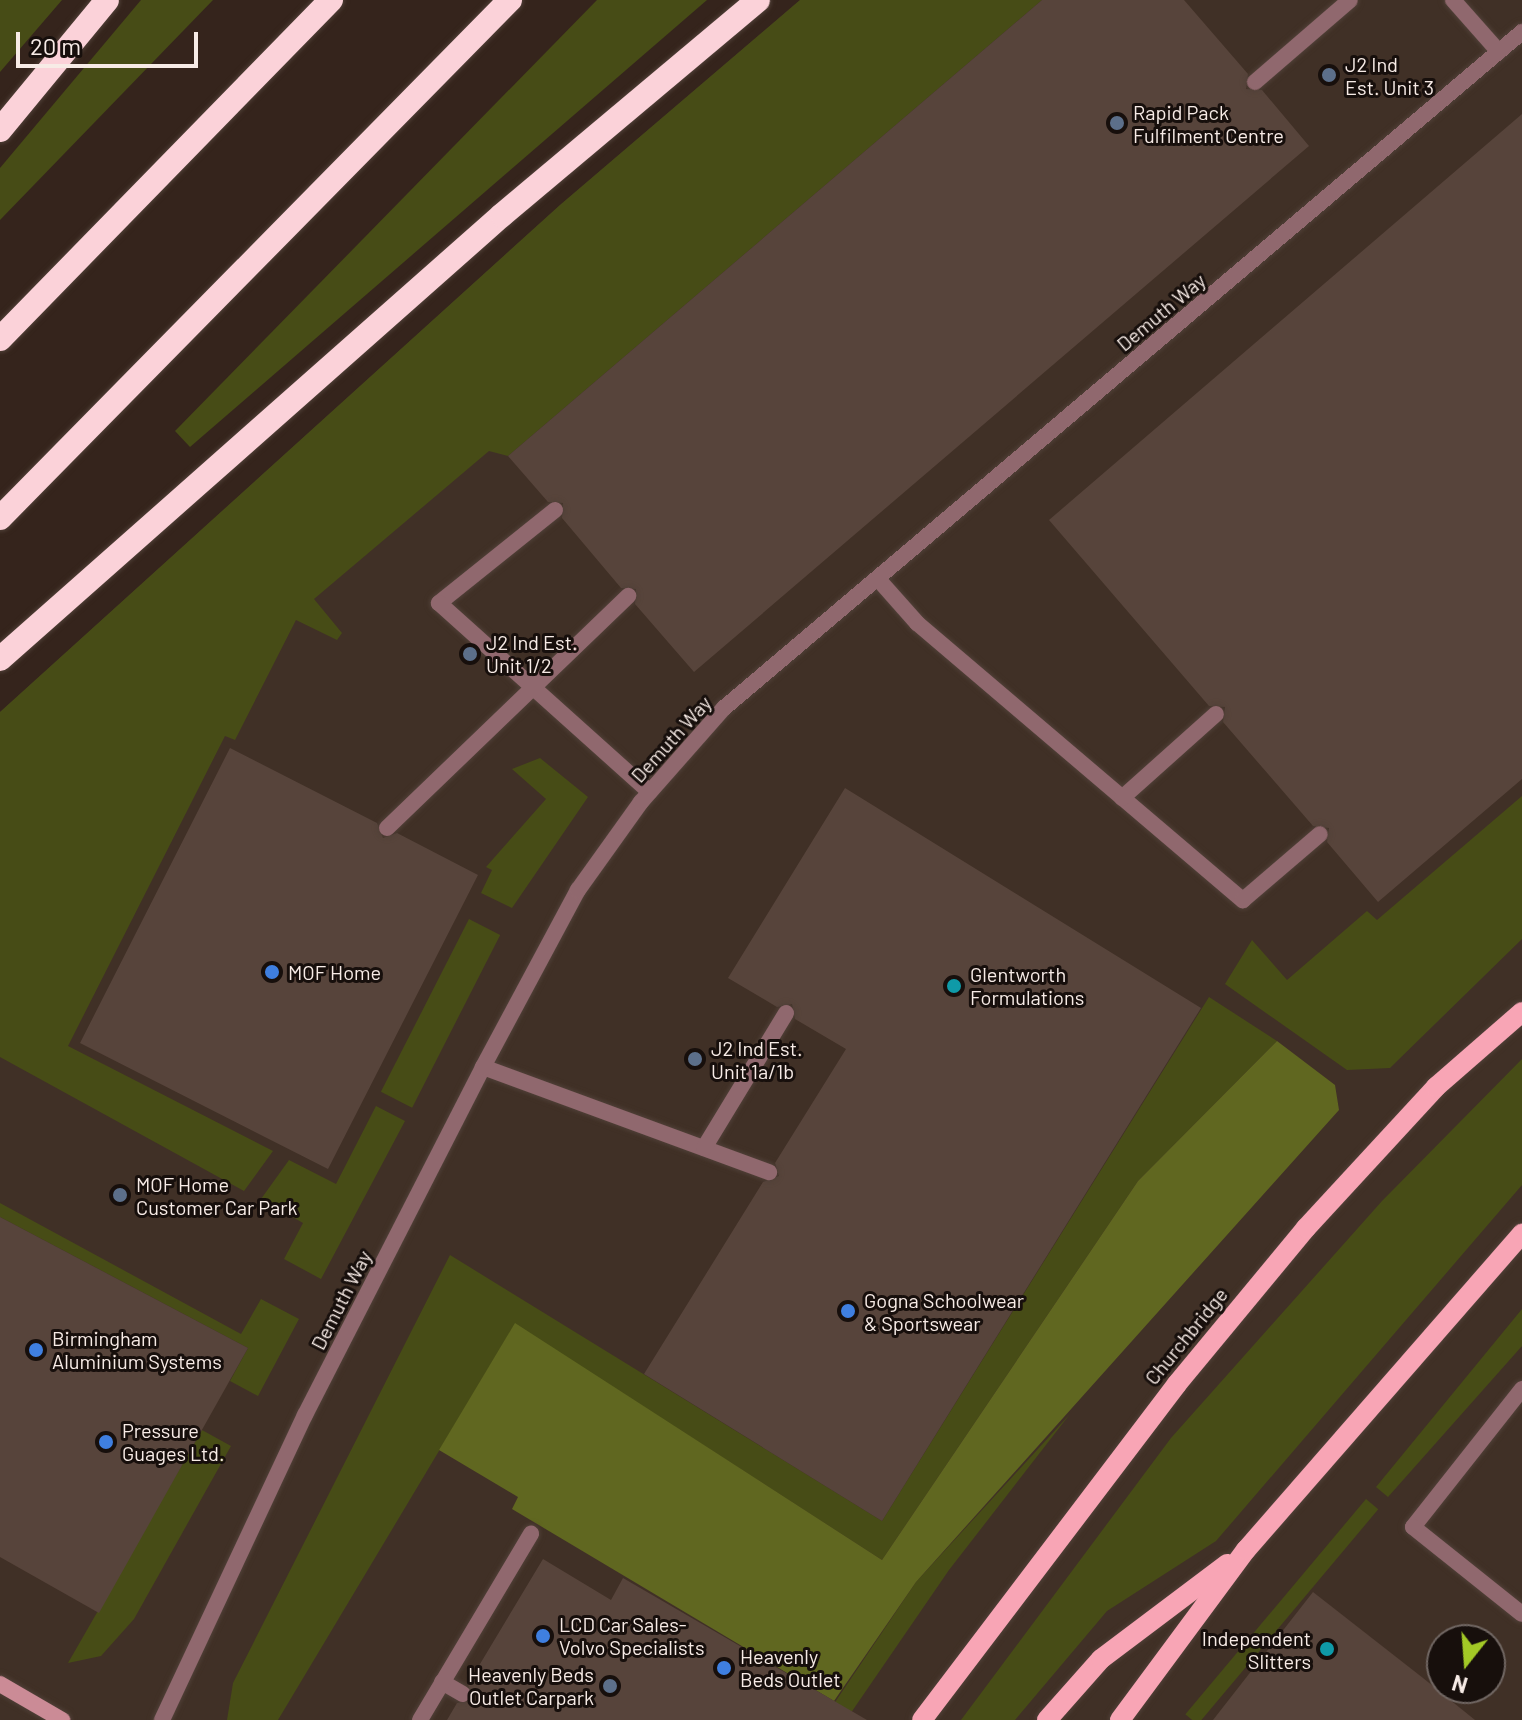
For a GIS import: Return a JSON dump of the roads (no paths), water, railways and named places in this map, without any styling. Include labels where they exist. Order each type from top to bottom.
[{"type":"highway","points":[[0,130],[107,0]]},
{"type":"highway","points":[[0,339],[331,0]]},
{"type":"highway","points":[[0,518],[510,0]]},
{"type":"highway","points":[[0,659],[490,226],[758,0]]},
{"type":"main road","name":"Churchbridge","points":[[922,1720],[1177,1384],[1306,1228],[1436,1087],[1522,1012]]},
{"type":"main road","points":[[1120,1720],[1246,1550],[1522,1234]]},
{"type":"main road","points":[[1047,1720],[1101,1659],[1246,1550]]},
{"type":"main road","points":[[0,1684],[62,1720]]},
{"type":"street","points":[[1255,82],[1350,0]]},
{"type":"street","points":[[1453,0],[1499,52]]},
{"type":"street","name":"Demuth Way","points":[[162,1720],[305,1415],[483,1067],[578,890],[650,792],[724,708],[1522,32]]},
{"type":"street","points":[[555,510],[439,603],[650,792]]},
{"type":"street","points":[[878,579],[917,623],[1243,900],[1320,834]]},
{"type":"street","points":[[387,828],[628,596]]},
{"type":"street","points":[[1122,798],[1216,714]]},
{"type":"street","points":[[704,1148],[786,1013]]},
{"type":"street","points":[[483,1067],[769,1172]]},
{"type":"street","points":[[1522,1389],[1413,1527],[1522,1614]]},
{"type":"street","points":[[420,1720],[531,1534]]},
{"type":"street","points":[[442,1682],[463,1694]]},
{"type":"place","name":"J2 Ind Est. Unit 3","points":[[1329,75]]},
{"type":"place","name":"Rapid Pack Fulfilment Centre","points":[[1117,123]]},
{"type":"place","name":"J2 Ind Est. Unit 1/2","points":[[470,654]]},
{"type":"place","name":"MOF Home","points":[[272,972]]},
{"type":"place","name":"Glentworth Formulations","points":[[954,986]]},
{"type":"place","name":"J2 Ind Est. Unit 1a/1b","points":[[695,1059]]},
{"type":"place","name":"MOF Home Customer Car Park","points":[[120,1195]]},
{"type":"place","name":"Gogna Schoolwear & Sportswear","points":[[848,1311]]},
{"type":"place","name":"Birmingham Aluminium Systems","points":[[36,1350]]},
{"type":"place","name":"Pressure Guages Ltd.","points":[[106,1442]]},
{"type":"place","name":"LCD Car Sales- Volvo Specialists","points":[[543,1636]]},
{"type":"place","name":"Independent Slitters","points":[[1327,1649]]},
{"type":"place","name":"Heavenly Beds Outlet","points":[[724,1668]]},
{"type":"place","name":"Heavenly Beds Outlet Carpark","points":[[610,1686]]}]
